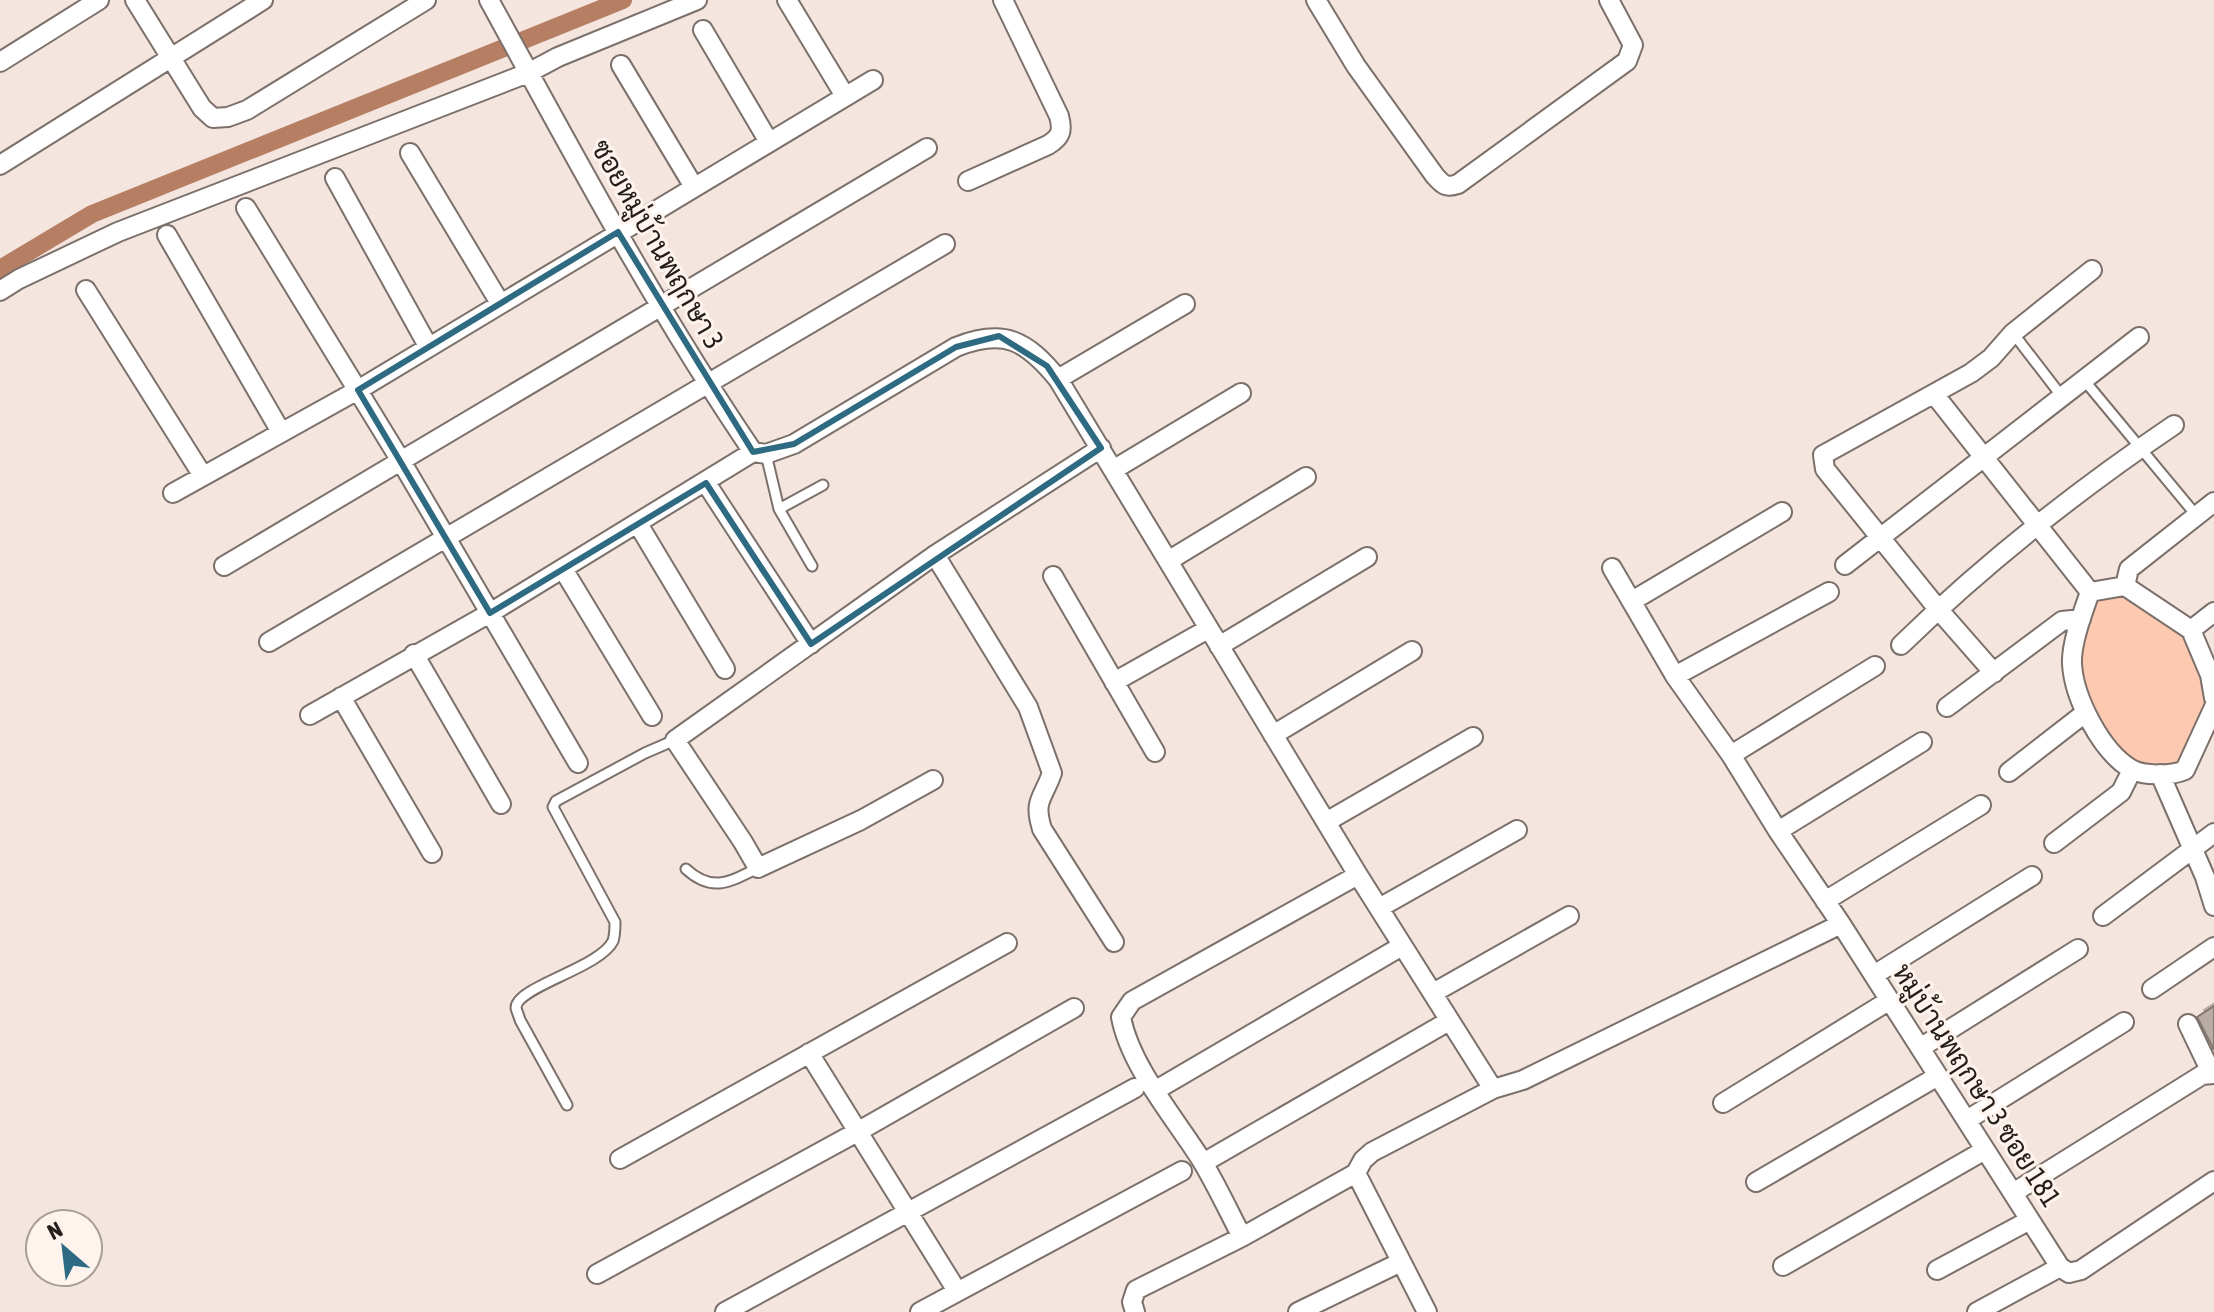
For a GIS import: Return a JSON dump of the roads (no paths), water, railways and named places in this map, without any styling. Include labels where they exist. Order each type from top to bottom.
[{"type":"street","points":[[0,62],[99,0]]},
{"type":"street","points":[[135,0],[202,108],[213,118],[228,117],[247,110],[426,0]]},
{"type":"street","points":[[0,165],[263,0]]},
{"type":"street","name":"ซอยหมู่บ้านพฤกษา 3","points":[[489,0],[706,384],[760,453]]},
{"type":"street","points":[[0,291],[118,232],[525,66],[558,57],[697,0]]},
{"type":"street","points":[[787,0],[845,96]]},
{"type":"street","points":[[968,181],[1048,145],[1061,133],[1059,116],[1003,0]]},
{"type":"street","points":[[1316,0],[1356,66],[1435,176],[1443,185],[1450,187],[1627,61],[1633,45],[1609,0]]},
{"type":"street","points":[[703,30],[769,142]]},
{"type":"street","points":[[621,65],[694,187]]},
{"type":"street","points":[[173,493],[358,390],[873,80]]},
{"type":"street","points":[[224,566],[927,148]]},
{"type":"street","points":[[410,153],[500,303]]},
{"type":"street","points":[[335,178],[428,346]]},
{"type":"street","points":[[246,208],[401,461],[578,763]]},
{"type":"street","points":[[167,235],[281,432]]},
{"type":"street","points":[[269,642],[945,244]]},
{"type":"street","points":[[1994,673],[1879,539],[1825,469],[1823,455],[1971,373],[1991,358],[2013,333],[2092,270]]},
{"type":"street","points":[[86,290],[203,476]]},
{"type":"street","points":[[1058,379],[1185,304]]},
{"type":"street","points":[[310,715],[490,613],[706,483],[760,453],[794,444],[956,347],[977,338],[999,336],[1015,341],[1047,366],[1058,379],[1358,875],[1493,1089]]},
{"type":"street","points":[[1845,565],[2139,337]]},
{"type":"street","points":[[1113,470],[1241,393]]},
{"type":"street","points":[[1934,394],[2090,592]]},
{"type":"street","points":[[1901,645],[1938,609],[2038,527],[2174,425]]},
{"type":"street","points":[[933,780],[884,809],[758,868],[675,740],[935,555],[1101,448]]},
{"type":"street","points":[[1168,561],[1306,477]]},
{"type":"street","points":[[706,483],[811,644]]},
{"type":"street","points":[[2125,586],[2129,569],[2214,502]]},
{"type":"street","points":[[1632,601],[1782,512]]},
{"type":"street","points":[[638,524],[725,669]]},
{"type":"street","points":[[935,555],[1028,707],[1052,773],[1040,795],[1037,812],[1042,829],[1114,942]]},
{"type":"street","points":[[1219,646],[1367,557]]},
{"type":"street","name":"หมู่บ้านพฤกษา 3 ซอย 181","points":[[1612,568],[1675,676],[1731,755],[2065,1270]]},
{"type":"street","points":[[563,569],[652,716]]},
{"type":"street","points":[[1053,576],[1155,752]]},
{"type":"street","points":[[2090,592],[2125,586],[2191,630],[2210,675],[2214,698]]},
{"type":"street","points":[[1675,676],[1829,592]]},
{"type":"street","points":[[2090,592],[2072,663],[2085,713],[2100,739],[2132,770],[2160,774],[2185,770],[2214,707]]},
{"type":"street","points":[[2191,630],[2214,612]]},
{"type":"street","points":[[1947,707],[2062,621],[2081,619]]},
{"type":"street","points":[[1114,682],[1208,629]]},
{"type":"street","points":[[1273,735],[1412,651]]},
{"type":"street","points":[[414,654],[501,804]]},
{"type":"street","points":[[1731,755],[1875,666]]},
{"type":"street","points":[[341,697],[432,853]]},
{"type":"street","points":[[2009,772],[2085,713]]},
{"type":"street","points":[[1326,822],[1473,737]]},
{"type":"street","points":[[1778,831],[1922,742]]},
{"type":"street","points":[[2054,843],[2121,792],[2132,770]]},
{"type":"street","points":[[2160,774],[2192,850],[2209,878],[2214,906]]},
{"type":"street","points":[[1825,901],[1981,805]]},
{"type":"street","points":[[1379,908],[1517,830]]},
{"type":"street","points":[[2103,916],[2214,833]]},
{"type":"street","points":[[1242,1237],[1203,1163],[1156,1090],[1124,1032],[1121,1017],[1132,1001],[1358,875]]},
{"type":"street","points":[[1874,975],[2032,876]]},
{"type":"street","points":[[1433,993],[1569,916]]},
{"type":"street","points":[[1135,1312],[1132,1302],[1136,1290],[1242,1237],[1356,1173],[1372,1152],[1493,1089],[1523,1080],[1841,924]]},
{"type":"street","points":[[620,1159],[1007,943]]},
{"type":"street","points":[[1156,1090],[1402,946]]},
{"type":"street","points":[[2152,989],[2214,947]]},
{"type":"street","points":[[1920,1048],[2078,949]]},
{"type":"street","points":[[1723,1103],[1890,1000]]},
{"type":"street","points":[[597,1274],[859,1131],[1074,1008]]},
{"type":"street","points":[[1203,1163],[1449,1021]]},
{"type":"street","points":[[1967,1120],[2124,1022]]},
{"type":"street","points":[[2013,1193],[2202,1075],[2213,1073],[2188,1024]]},
{"type":"street","points":[[809,1053],[957,1291]]},
{"type":"street","points":[[1756,1182],[1938,1076]]},
{"type":"street","points":[[725,1312],[1135,1088]]},
{"type":"street","points":[[1783,1266],[1985,1150]]},
{"type":"street","points":[[920,1312],[1182,1171]]},
{"type":"street","points":[[1356,1173],[1427,1312]]},
{"type":"street","points":[[1977,1312],[2065,1270],[2081,1270],[2214,1181]]},
{"type":"street","points":[[1937,1270],[2030,1220]]},
{"type":"street","points":[[1298,1312],[1401,1262]]},
{"type":"lane","points":[[2013,333],[2063,398]]},
{"type":"lane","points":[[2084,380],[2196,515]]},
{"type":"lane","points":[[760,453],[779,509],[812,566]]},
{"type":"lane","points":[[779,509],[823,485]]},
{"type":"lane","points":[[567,1105],[520,1020],[516,1009],[518,1001],[527,993],[592,962],[607,951],[614,938],[615,922],[553,807],[556,801],[611,770],[675,740]]},
{"type":"lane","points":[[686,869],[708,883],[728,882],[758,868]]},
{"type":"waterway","points":[[0,269],[92,214],[623,0]]}]
